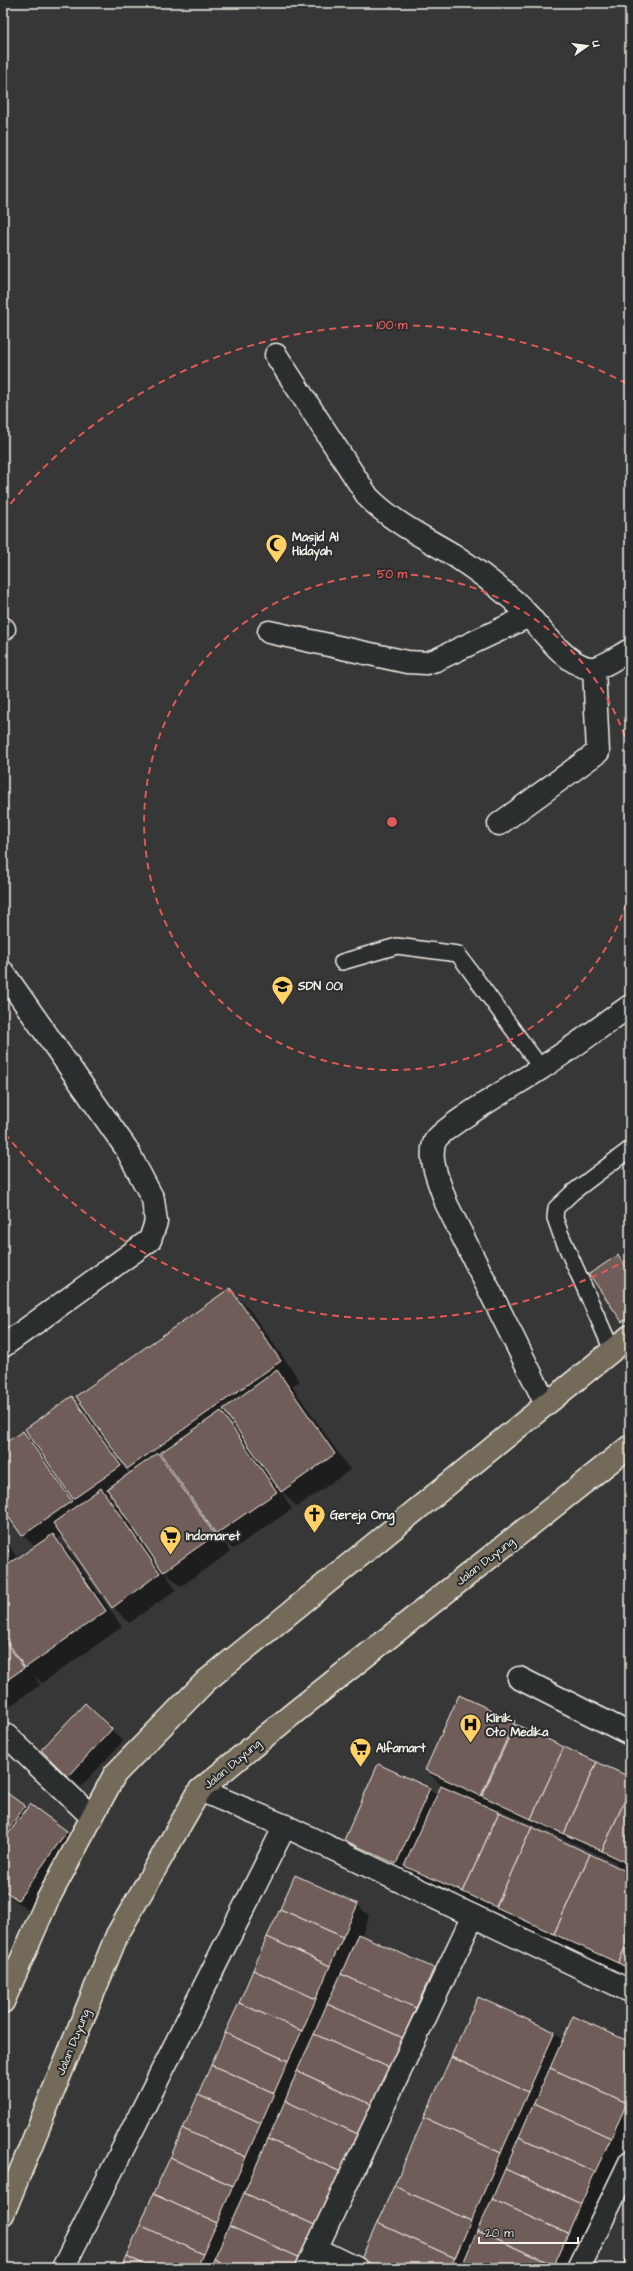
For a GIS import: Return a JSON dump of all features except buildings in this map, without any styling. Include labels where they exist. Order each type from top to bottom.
[{"type":"highway","points":[[3,2002],[47,1902],[115,1774],[206,1681],[630,1336]]},
{"type":"highway","name":"Jalan Duyung","points":[[3,2214],[117,1935],[200,1790],[295,1712],[630,1446]]},
{"type":"street","points":[[276,355],[368,497],[387,516],[457,557],[514,601],[567,656],[580,665],[594,668],[630,650]]},
{"type":"street","points":[[270,632],[407,662],[426,663],[529,616]]},
{"type":"street","points":[[499,824],[598,752],[594,668]]},
{"type":"street","points":[[3,972],[126,1148],[152,1199],[156,1222],[150,1240],[6,1337]]},
{"type":"street","points":[[546,1404],[446,1203],[435,1170],[432,1152],[436,1140],[460,1120],[541,1068],[630,1006]]},
{"type":"street","points":[[520,1678],[630,1734]]},
{"type":"street","points":[[3,1735],[7,1736],[92,1817]]},
{"type":"street","points":[[200,1790],[285,1826],[630,1991]]},
{"type":"street","points":[[63,2268],[285,1826]]},
{"type":"street","points":[[356,2268],[312,2259],[473,1916]]},
{"type":"street","points":[[580,2268],[630,2162]]},
{"type":"lane","points":[[342,962],[397,946],[458,954],[541,1068]]},
{"type":"lane","points":[[612,1350],[561,1235],[556,1208],[573,1192],[630,1149]]},
{"type":"place","name":"Masjid Al Hidayah","points":[[276,564]]},
{"type":"place","name":"SDN 001","points":[[282,1006]]},
{"type":"place","name":"Gereja Omg","points":[[314,1534]]},
{"type":"place","name":"Indomaret","points":[[170,1556]]},
{"type":"place","name":"Klinik Oto Medika","points":[[470,1744]]},
{"type":"place","name":"Alfamart","points":[[360,1768]]}]
